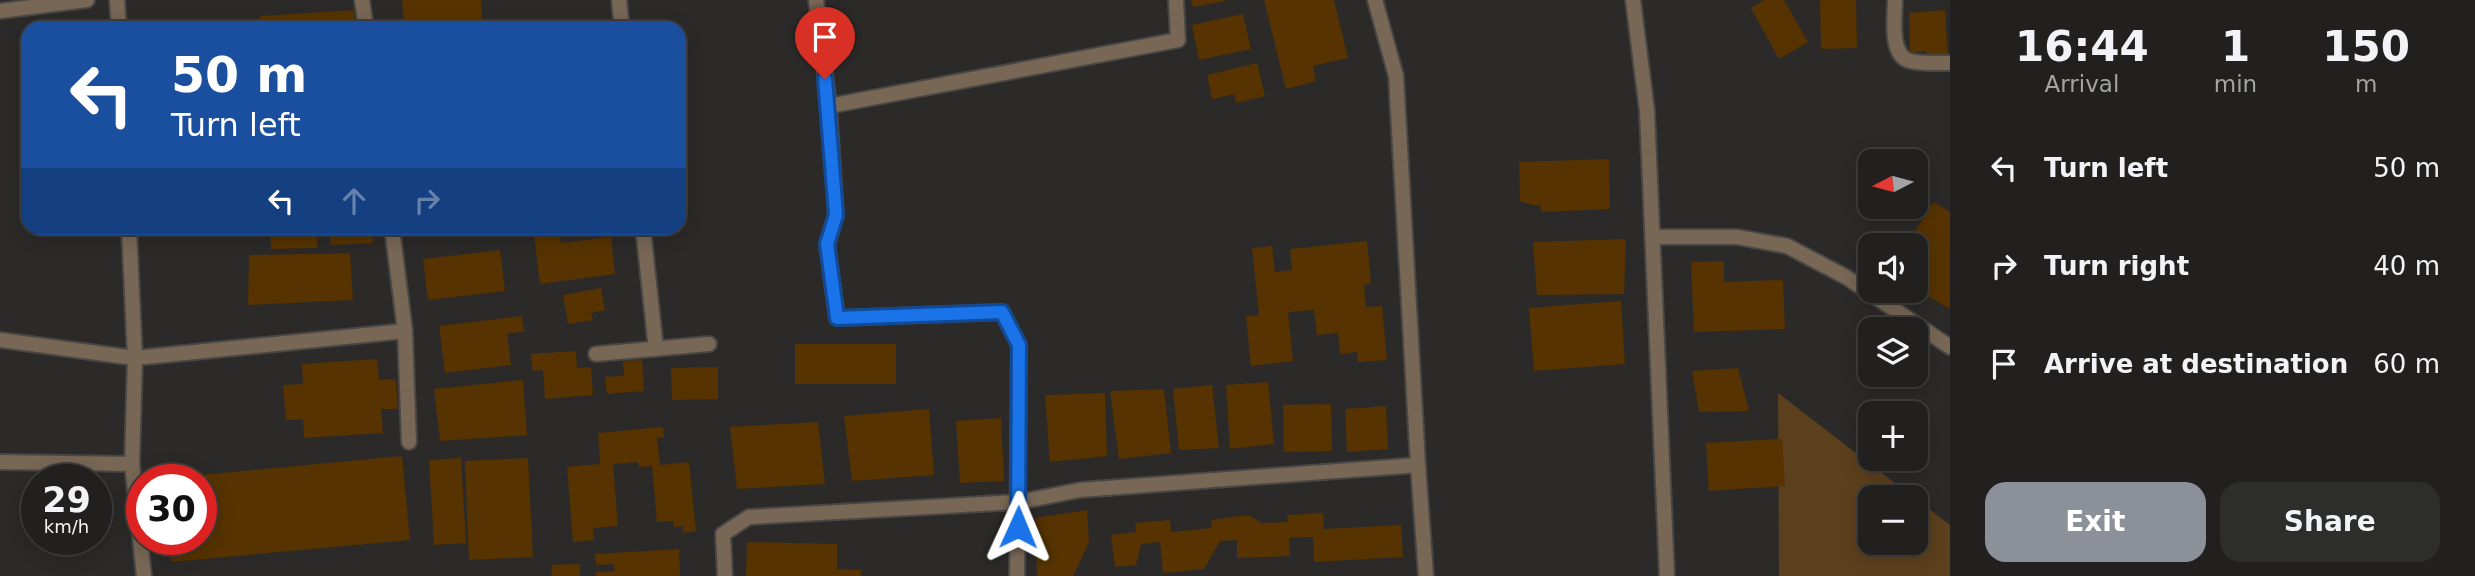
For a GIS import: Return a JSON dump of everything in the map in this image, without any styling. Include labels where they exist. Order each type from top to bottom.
[{"type":"street","points":[[0,11],[87,0]]},
{"type":"street","points":[[117,0],[118,21]]},
{"type":"street","points":[[362,0],[365,21]]},
{"type":"street","points":[[619,0],[621,21]]},
{"type":"street","points":[[816,0],[829,106],[836,215],[827,244],[837,318],[1002,312],[1019,345],[1017,576]]},
{"type":"street","points":[[829,106],[1178,40],[1176,0]]},
{"type":"street","points":[[1375,0],[1396,76],[1426,576]]},
{"type":"street","points":[[1633,0],[1647,111],[1667,576]]},
{"type":"street","points":[[1895,0],[1896,39],[1903,59],[1911,62],[1950,63]]},
{"type":"street","points":[[0,462],[132,464],[135,358],[129,235]]},
{"type":"street","points":[[392,235],[405,331],[409,442]]},
{"type":"street","points":[[644,235],[656,349]]},
{"type":"street","points":[[1654,237],[1737,237],[1787,246],[1846,277],[1950,347]]},
{"type":"street","points":[[0,340],[135,358],[405,331]]},
{"type":"street","points":[[596,354],[709,344]]},
{"type":"street","points":[[725,576],[723,534],[749,517],[1019,502],[1080,490],[1418,465]]},
{"type":"street","points":[[142,555],[144,576]]},
{"type":"shaded area","points":[[1778,393],[1858,455],[1858,471],[1879,471],[1897,485],[1858,485],[1858,555],[1928,555],[1928,508],[1950,525],[1950,576],[1779,576]]},
{"type":"building","points":[[402,0],[481,0],[483,21],[404,21]]},
{"type":"building","points":[[1191,0],[1225,0],[1225,1],[1193,7]]},
{"type":"building","points":[[1264,0],[1334,0],[1348,58],[1313,66],[1316,81],[1286,89]]},
{"type":"building","points":[[1764,0],[1784,0],[1808,42],[1779,59],[1751,8]]},
{"type":"building","points":[[1820,0],[1856,0],[1857,48],[1821,49]]},
{"type":"building","points":[[354,10],[355,21],[260,21],[260,16]]},
{"type":"building","points":[[1945,10],[1948,57],[1927,57],[1926,51],[1910,53],[1909,13]]},
{"type":"building","points":[[1243,14],[1251,49],[1199,60],[1192,25]]},
{"type":"building","points":[[1257,63],[1265,96],[1236,103],[1234,94],[1212,99],[1207,75]]},
{"type":"building","points":[[1609,159],[1610,209],[1541,212],[1540,205],[1520,201],[1519,162]]},
{"type":"building","points":[[1933,202],[1950,212],[1950,309],[1928,296],[1928,233],[1914,233],[1923,219],[1928,219],[1928,210]]},
{"type":"building","points":[[270,235],[317,235],[317,248],[271,249]]},
{"type":"building","points":[[330,235],[372,235],[373,243],[331,245]]},
{"type":"building","points":[[534,235],[560,235],[561,243],[611,237],[615,274],[540,284]]},
{"type":"building","points":[[1626,239],[1624,294],[1537,295],[1533,242]]},
{"type":"building","points":[[1367,241],[1371,282],[1364,286],[1366,307],[1382,306],[1387,360],[1358,362],[1357,352],[1340,354],[1338,333],[1317,335],[1314,310],[1288,312],[1293,361],[1251,366],[1246,316],[1259,315],[1252,248],[1272,246],[1275,272],[1292,270],[1290,249]]},
{"type":"building","points":[[500,250],[505,291],[428,300],[423,259]]},
{"type":"building","points":[[350,253],[353,300],[248,305],[249,255]]},
{"type":"building","points":[[1724,261],[1724,282],[1783,280],[1785,329],[1694,332],[1691,262]]},
{"type":"building","points":[[601,288],[605,310],[591,313],[593,320],[568,324],[563,295]]},
{"type":"building","points":[[1621,301],[1625,364],[1534,371],[1529,308]]},
{"type":"building","points":[[522,316],[524,332],[507,333],[511,365],[445,373],[439,326]]},
{"type":"building","points":[[795,344],[896,344],[896,384],[795,384]]},
{"type":"building","points":[[576,351],[577,368],[591,367],[593,395],[545,399],[543,370],[533,371],[531,354]]},
{"type":"building","points":[[377,359],[379,380],[396,379],[398,409],[381,409],[383,433],[304,438],[303,419],[286,420],[283,385],[303,384],[302,364]]},
{"type":"building","points":[[642,360],[644,391],[607,394],[605,377],[624,376],[623,361]]},
{"type":"building","points":[[718,367],[718,399],[672,400],[671,368]]},
{"type":"building","points":[[1738,368],[1749,411],[1699,412],[1692,371]]},
{"type":"building","points":[[523,380],[527,435],[440,441],[434,389]]},
{"type":"building","points":[[1268,382],[1274,444],[1230,449],[1226,385]]},
{"type":"building","points":[[1212,385],[1219,448],[1179,450],[1173,389]]},
{"type":"building","points":[[1164,389],[1171,453],[1119,459],[1110,391]]},
{"type":"building","points":[[1105,393],[1107,456],[1050,462],[1045,395]]},
{"type":"building","points":[[1331,404],[1332,451],[1284,452],[1283,405]]},
{"type":"building","points":[[1386,406],[1388,449],[1347,452],[1345,409]]},
{"type":"building","points":[[929,409],[934,475],[852,481],[844,416]]},
{"type":"building","points":[[1001,418],[1004,481],[960,483],[956,421]]},
{"type":"building","points":[[818,422],[825,484],[737,489],[730,427]]},
{"type":"building","points":[[663,427],[664,437],[657,438],[660,465],[689,462],[696,531],[683,533],[683,526],[674,527],[673,521],[657,522],[652,466],[639,467],[638,462],[613,464],[618,526],[593,528],[594,540],[573,542],[567,467],[600,464],[598,433]]},
{"type":"building","points":[[1782,439],[1785,486],[1709,491],[1706,443]]},
{"type":"building","points":[[402,456],[410,540],[171,562],[170,555],[217,555],[217,473]]},
{"type":"building","points":[[461,458],[466,543],[434,545],[429,460]]},
{"type":"building","points":[[528,458],[533,557],[469,560],[465,461]]},
{"type":"building","points":[[1087,510],[1089,542],[1073,576],[1037,576],[1035,518]]},
{"type":"building","points":[[1323,513],[1324,529],[1401,525],[1403,557],[1314,562],[1313,537],[1289,538],[1290,556],[1237,558],[1237,540],[1220,541],[1204,569],[1163,573],[1160,542],[1141,544],[1136,565],[1115,567],[1111,535],[1136,532],[1135,523],[1170,520],[1171,532],[1212,528],[1211,520],[1248,515],[1262,523],[1288,522],[1287,515]]},
{"type":"building","points":[[747,542],[837,544],[837,569],[861,570],[861,576],[746,576]]},
{"type":"building","points":[[679,549],[680,576],[596,576],[596,572],[615,571],[613,564],[596,565],[595,554]]},
{"type":"building","points":[[580,564],[580,576],[552,576],[551,565]]},
{"type":"route","points":[[825,79],[836,215],[827,244],[837,318],[1002,312],[1019,345],[1018,527]]}]
